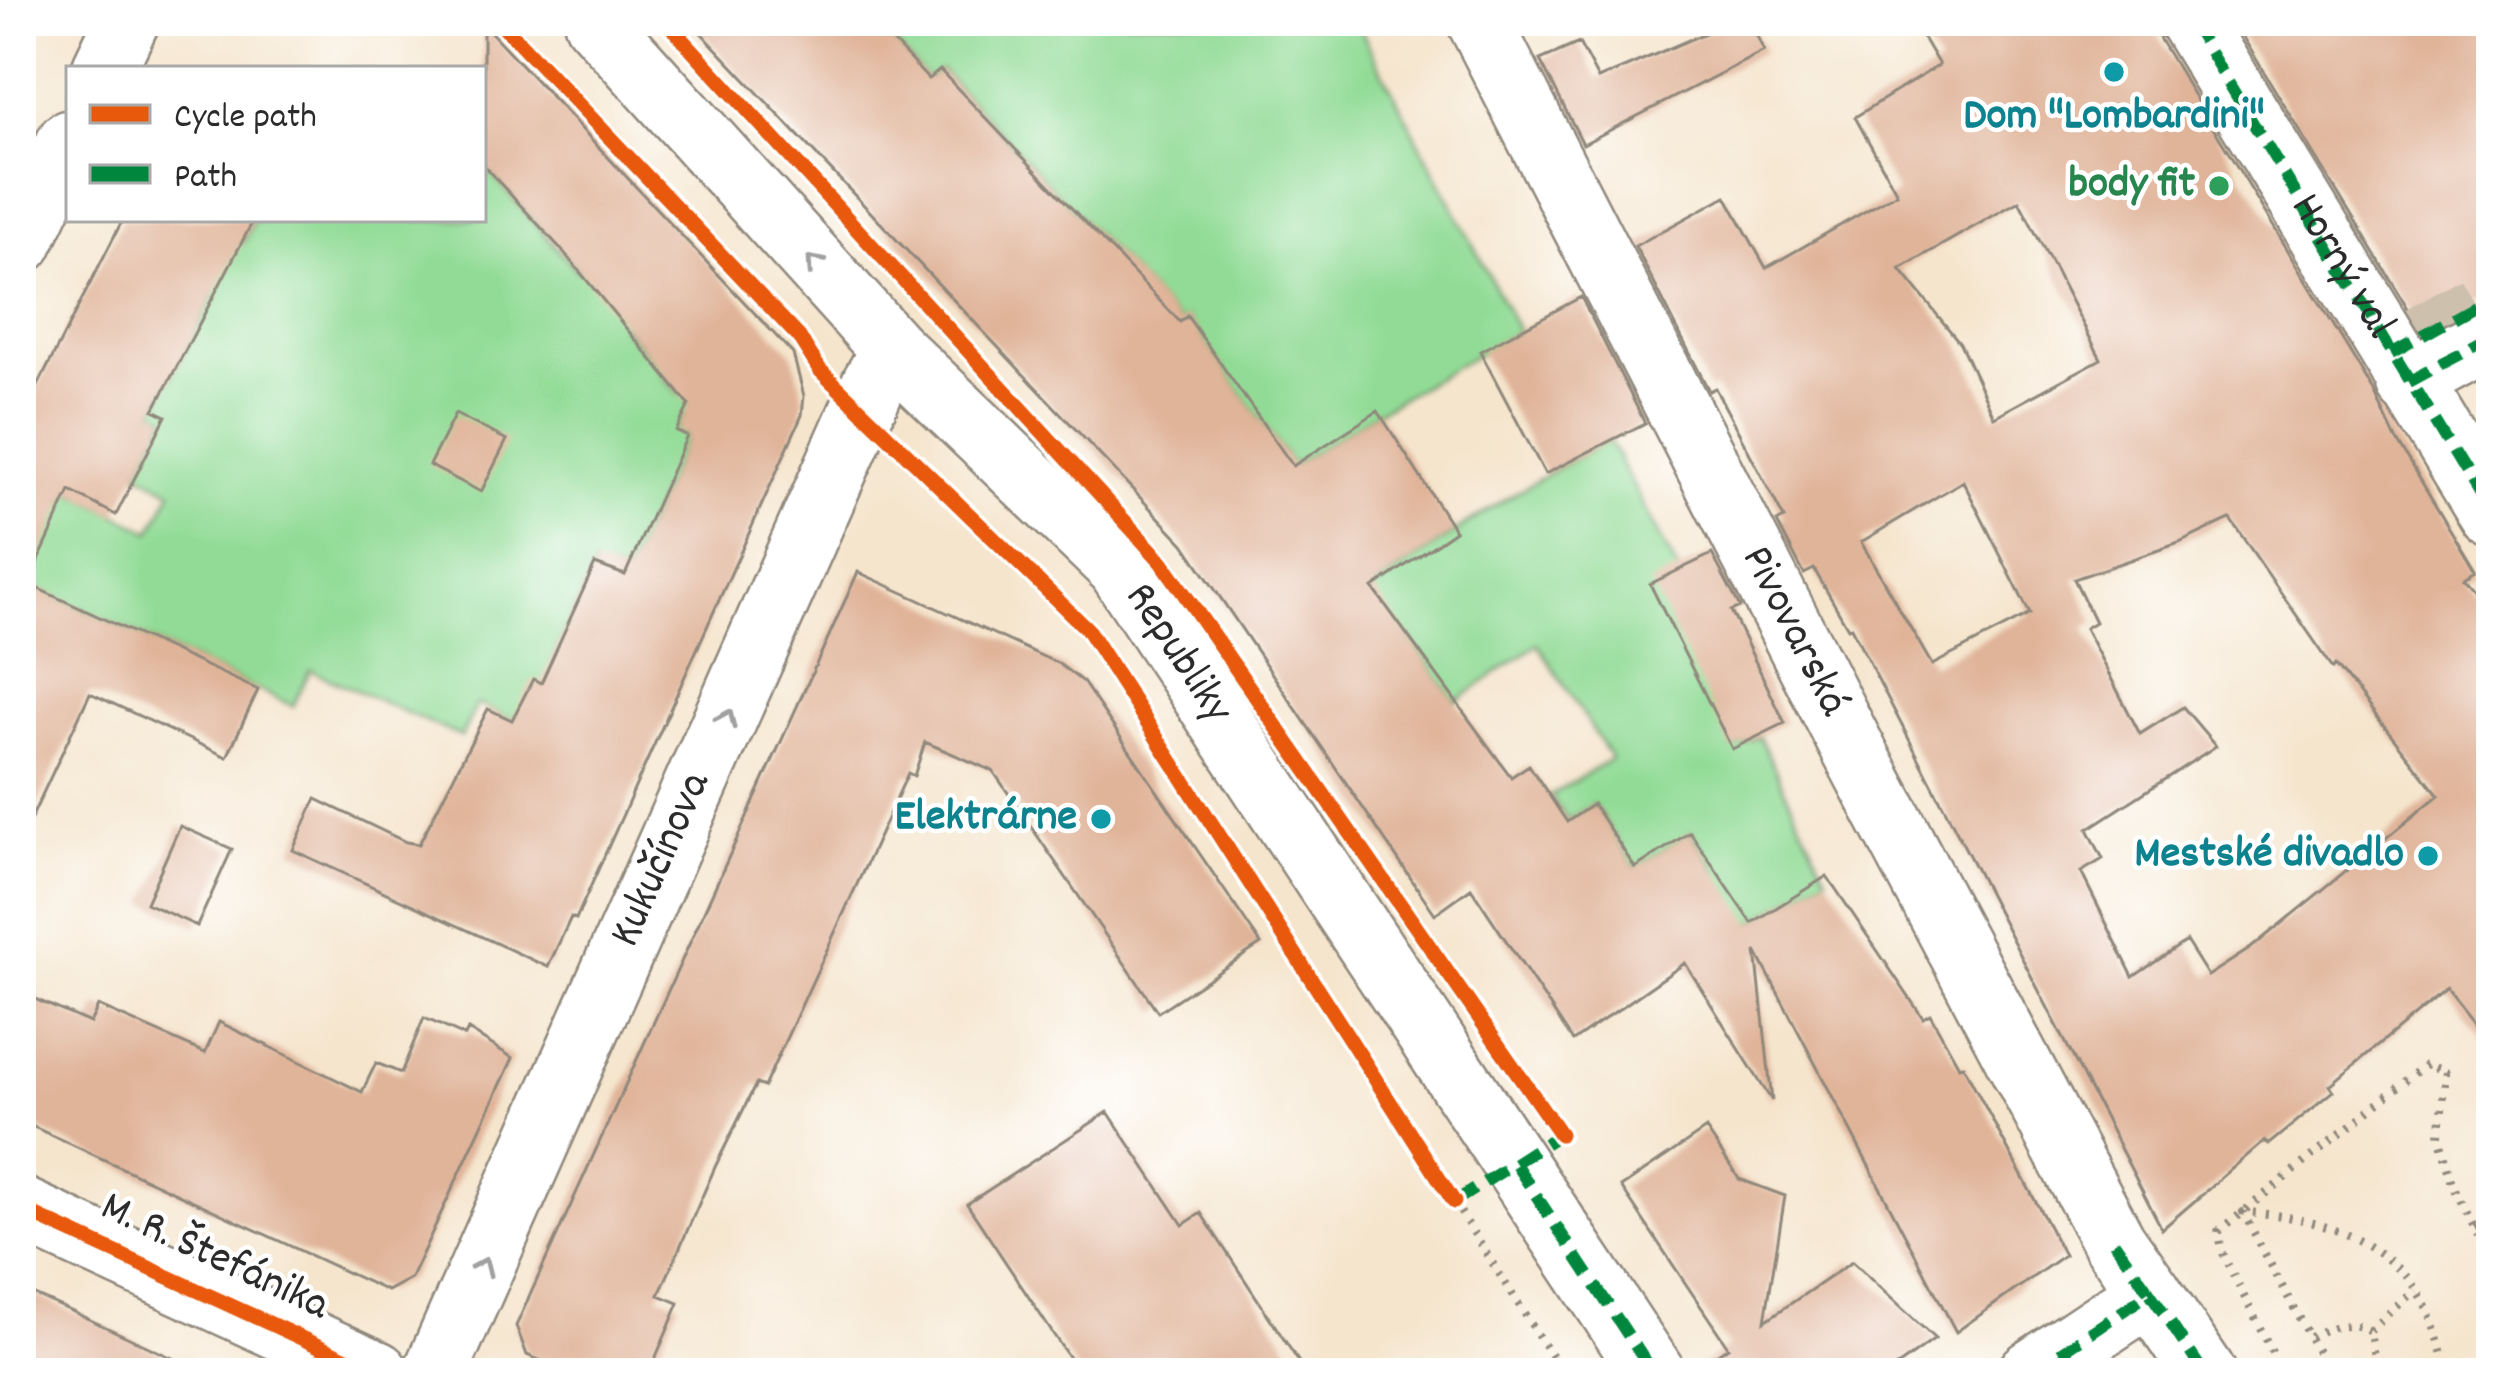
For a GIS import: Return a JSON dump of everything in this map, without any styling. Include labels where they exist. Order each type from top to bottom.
[{"type":"street","points":[[105,66],[127,21]]},
{"type":"street","name":"Republiky","points":[[596,21],[893,350],[1118,567],[1653,1373]]},
{"type":"street","name":"Pivovarská","points":[[1479,21],[1838,720],[2114,1241],[2204,1373]]},
{"type":"street","name":"Horný val","points":[[2191,21],[2407,357],[2491,514]]},
{"type":"street","points":[[21,242],[66,148]]},
{"type":"street","points":[[2407,357],[2491,338]]},
{"type":"street","name":"Kukučínova","points":[[435,1373],[874,383],[893,350]]},
{"type":"street","name":"M. R. Štefánika","points":[[21,1209],[377,1373]]},
{"type":"street","points":[[2030,1373],[2150,1293]]},
{"type":"path","points":[[2283,1373],[2221,1251],[2218,1232],[2426,1064],[2445,1072],[2440,1135],[2455,1187],[2491,1262]]},
{"type":"path","points":[[2491,1111],[2486,1132],[2491,1150]]},
{"type":"path","points":[[1441,1183],[1562,1373]]},
{"type":"path","points":[[2242,1212],[2278,1214],[2335,1228],[2373,1249],[2415,1289],[2436,1328],[2448,1373]]},
{"type":"path","points":[[2242,1212],[2328,1373]]},
{"type":"path","points":[[2475,1228],[2491,1220]]},
{"type":"path","points":[[2371,1331],[2415,1289]]},
{"type":"path","points":[[2310,1337],[2341,1325],[2360,1324],[2371,1331],[2375,1358],[2368,1373]]},
{"type":"green space","points":[[874,21],[1356,21],[1518,331],[1293,466],[1187,317],[1180,322],[1155,297],[941,70],[928,79]]},
{"type":"green space","points":[[486,168],[627,320],[622,326],[663,377],[680,395],[686,392],[693,418],[684,415],[677,430],[687,436],[625,575],[594,565],[551,662],[561,667],[512,720],[477,704],[461,737],[310,670],[293,706],[21,581],[21,481],[64,503],[70,491],[151,532],[172,491],[138,472],[166,416],[154,410],[213,297],[231,239],[243,243],[254,222],[486,222]]},
{"type":"green space","points":[[1609,441],[1678,571],[1732,748],[1759,737],[1827,876],[1744,928],[1691,832],[1635,868],[1593,804],[1568,820],[1550,796],[1611,759],[1538,644],[1456,702],[1409,637],[1353,603],[1510,497]]},
{"type":"building","points":[[690,21],[874,21],[928,79],[940,70],[1180,322],[1187,316],[1293,466],[1378,411],[1455,531],[1373,588],[1511,777],[1529,765],[1567,822],[1593,804],[1635,868],[1690,832],[1752,923],[1827,876],[1923,1018],[1930,1014],[1959,1066],[1963,1065],[2064,1255],[1956,1332],[1756,951],[1772,1101],[1685,963],[1573,1041],[1471,888],[1435,914],[1184,544]]},
{"type":"building","points":[[1733,21],[1750,21],[1764,51],[1583,144],[1540,60],[1579,43],[1598,79]]},
{"type":"building","points":[[1913,21],[2155,21],[2160,40],[2373,390],[2396,439],[2475,571],[2463,578],[2491,611],[2491,1046],[2446,989],[2330,1085],[2334,1091],[2269,1144],[2264,1141],[2162,1229],[1851,627],[1814,569],[1804,574],[1777,522],[1784,518],[1715,388],[1709,391],[1635,246],[1726,196],[1766,268],[1897,193],[1855,117],[1939,65]],"holes":[[[2019,201],[2101,359],[1994,417],[1960,343],[1900,269]],[[1963,481],[2030,614],[1932,665],[1861,542]],[[2230,519],[2333,668],[2336,665],[2439,795],[2251,948],[2208,976],[2186,941],[2133,977],[2081,872],[2103,859],[2088,829],[2216,746],[2183,707],[2140,734],[2085,628],[2095,622],[2074,579],[2179,543]]]},
{"type":"building","points":[[2233,21],[2491,21],[2491,301],[2474,305],[2423,333]]},
{"type":"building","points":[[483,24],[793,354],[804,396],[802,415],[576,919],[571,917],[548,967],[293,850],[316,799],[419,844],[488,709],[512,720],[533,679],[541,683],[595,564],[625,575],[687,436],[676,431],[689,405],[562,250],[486,168]]},
{"type":"building","points":[[121,222],[252,222],[154,410],[166,416],[116,515],[70,491],[28,584],[258,690],[227,757],[90,693],[21,840],[21,419]]},
{"type":"building","points":[[1581,297],[1645,423],[1545,474],[1480,351]]},
{"type":"building","points":[[455,414],[507,440],[481,492],[429,465]]},
{"type":"building","points":[[1712,554],[1740,607],[1731,611],[1785,723],[1732,749],[1650,584]]},
{"type":"building","name":"Elektrárne","points":[[858,572],[1059,664],[1083,682],[1261,944],[1158,1012],[993,771],[925,742],[914,776],[908,773],[764,1087],[756,1084],[716,1165],[659,1295],[679,1303],[649,1373],[570,1373],[527,1355],[516,1326]]},
{"type":"building","points":[[180,826],[232,849],[197,926],[146,903]]},
{"type":"building","points":[[21,993],[90,1023],[98,1006],[205,1053],[219,1022],[362,1092],[376,1063],[401,1073],[424,1018],[465,1036],[468,1030],[513,1058],[411,1278],[387,1291],[21,1121]]},
{"type":"building","points":[[1108,1112],[1183,1225],[1201,1213],[1306,1373],[1079,1373],[967,1204]]},
{"type":"building","points":[[1706,1129],[1739,1179],[1785,1196],[1765,1321],[1852,1262],[1935,1339],[1888,1373],[1690,1373],[1728,1347],[1621,1187]]},
{"type":"building","points":[[21,1289],[71,1311],[205,1373],[21,1373]]},
{"type":"tunnel","points":[[2421,337],[2491,297]]},
{"type":"marked path","points":[[2191,21],[2491,514]]},
{"type":"marked path","points":[[2391,353],[2491,297]]},
{"type":"marked path","points":[[2408,382],[2491,337]]},
{"type":"marked path","points":[[1454,1202],[1560,1134]]},
{"type":"marked path","points":[[1516,1165],[1653,1373]]},
{"type":"marked path","points":[[2114,1242],[2150,1293]]},
{"type":"marked path","points":[[2030,1373],[2150,1293],[2204,1373]]},
{"type":"cycle path","points":[[499,21],[799,337],[820,370],[1087,629],[1454,1202]]},
{"type":"cycle path","points":[[666,21],[1162,562],[1560,1134]]},
{"type":"cycle path","points":[[21,1209],[377,1373]]},
{"type":"place","name":"Dom \"Lombardini\"","points":[[2114,72]]},
{"type":"place","name":"body fit","points":[[2219,186]]},
{"type":"place","name":"Elektrárne","points":[[1101,819]]},
{"type":"place","name":"Mestské divadlo","points":[[2428,856]]}]
